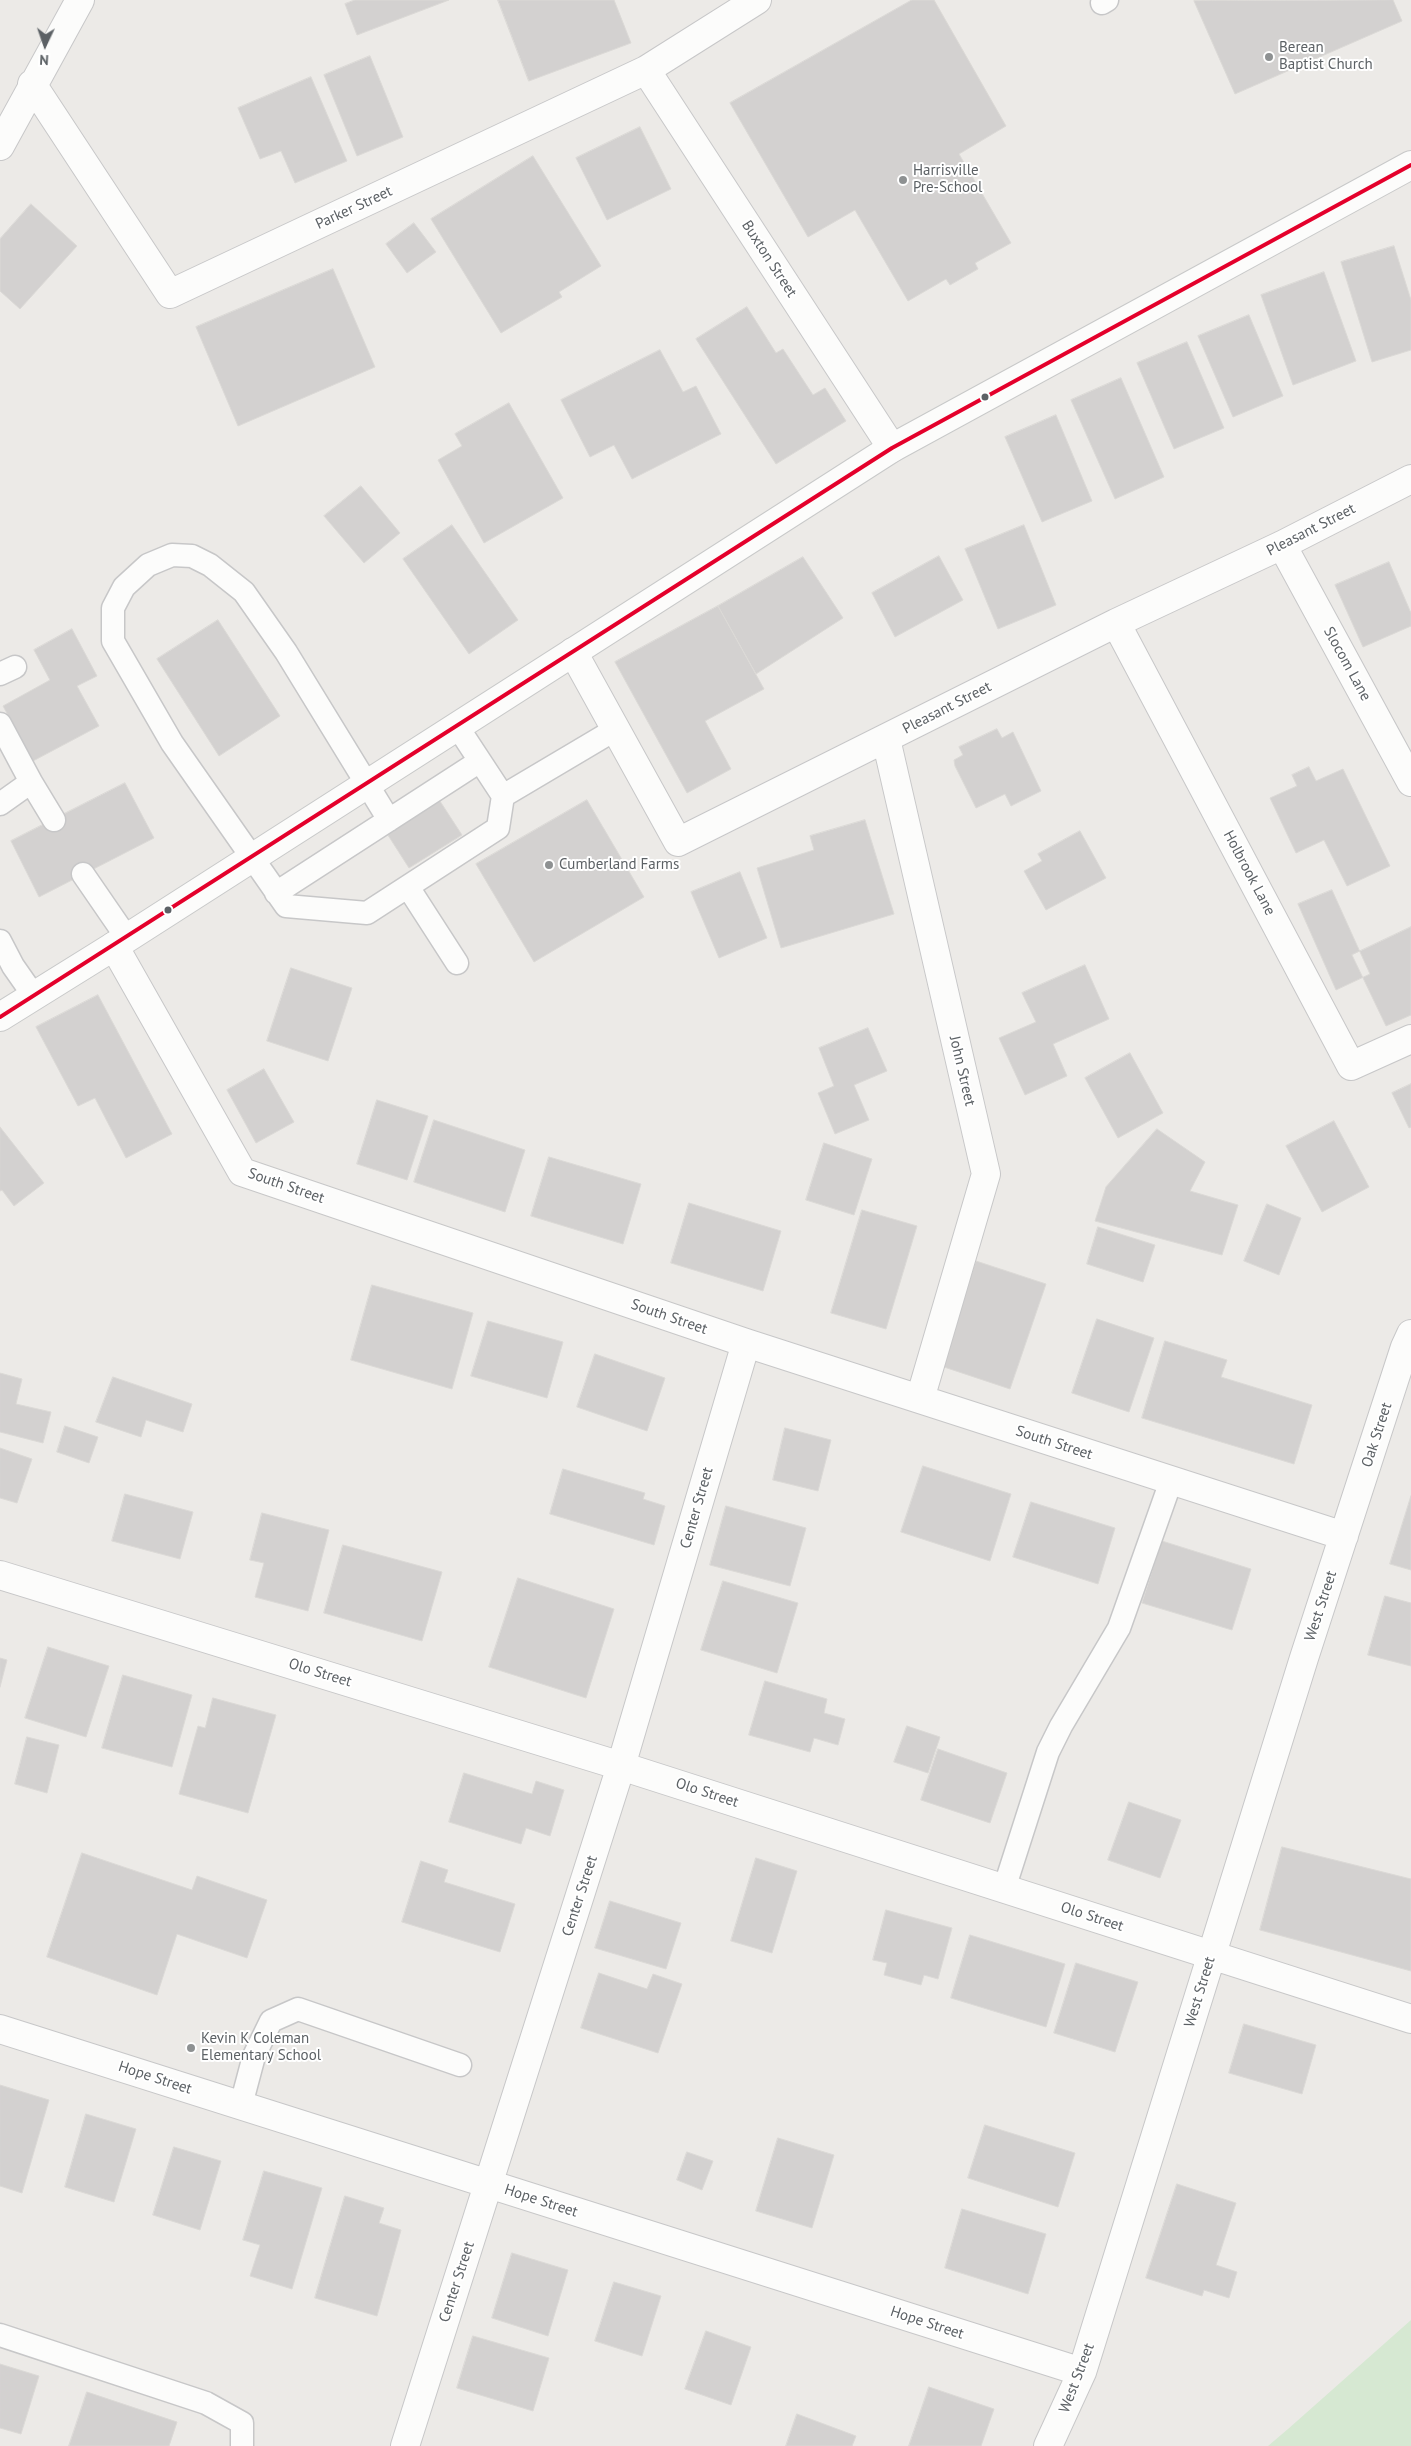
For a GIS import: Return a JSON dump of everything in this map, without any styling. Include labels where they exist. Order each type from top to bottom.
[{"type":"street","points":[[0,146],[32,84],[80,0]]},
{"type":"street","name":"Parker Street","points":[[32,84],[170,294],[646,70],[757,0]]},
{"type":"street","name":"Buxton Street","points":[[646,70],[892,448]]},
{"type":"street","points":[[0,1017],[892,448],[1411,165]]},
{"type":"street","name":"Pleasant Street","points":[[573,652],[678,842],[1116,623],[1282,545],[1411,479]]},
{"type":"street","name":"Slocom Lane","points":[[1282,545],[1411,782]]},
{"type":"street","name":"Holbrook Lane","points":[[1116,623],[1352,1066],[1411,1038]]},
{"type":"street","name":"John Street","points":[[886,739],[986,1174],[920,1398]]},
{"type":"street","name":"South Street","points":[[120,942],[242,1172],[746,1343],[1344,1536]]},
{"type":"street","name":"Oak Street","points":[[1344,1536],[1404,1347],[1411,1334]]},
{"type":"street","name":"Center Street","points":[[405,2446],[621,1766],[746,1343]]},
{"type":"street","name":"West Street","points":[[1048,2446],[1082,2372],[1211,1955],[1344,1536]]},
{"type":"street","name":"Olo Street","points":[[0,1575],[621,1766],[1411,2019]]},
{"type":"street","name":"Hope Street","points":[[0,2029],[1082,2372]]},
{"type":"lane","points":[[389,820],[286,652],[244,592],[210,565],[192,556],[172,556],[148,565],[124,587],[113,608],[112,641],[172,743],[286,906],[367,913],[498,828],[503,796],[457,726]]},
{"type":"lane","points":[[0,724],[54,820]]},
{"type":"lane","points":[[503,796],[616,729]]},
{"type":"lane","points":[[276,893],[480,761]]},
{"type":"lane","points":[[0,804],[31,782]]},
{"type":"lane","points":[[84,874],[120,942]]},
{"type":"lane","points":[[408,887],[457,963]]},
{"type":"lane","points":[[0,940],[13,966],[34,996]]},
{"type":"lane","points":[[1004,1889],[1048,1752],[1061,1726],[1119,1628],[1171,1481]]},
{"type":"lane","points":[[241,2105],[254,2056],[271,2020],[298,2009],[460,2065]]},
{"type":"lane","points":[[0,2335],[206,2402],[242,2423],[242,2446]]},
{"type":"green space","points":[[1411,2320],[1411,2446],[1268,2446],[1288,2429]]},
{"type":"building","points":[[355,0],[449,0],[357,35],[345,4]]},
{"type":"building","points":[[498,0],[614,0],[631,43],[529,81]]},
{"type":"building","points":[[912,0],[934,0],[1006,126],[959,154],[1011,243],[975,263],[978,269],[950,285],[946,279],[908,301],[855,210],[808,237],[730,103]]},
{"type":"building","name":"Berean Baptist Church","points":[[1393,0],[1402,21],[1235,94],[1194,1]]},
{"type":"building","points":[[370,56],[403,137],[357,156],[324,75]]},
{"type":"building","points":[[311,77],[347,161],[295,183],[281,151],[260,159],[238,108]]},
{"type":"building","points":[[640,127],[671,189],[607,220],[576,158]]},
{"type":"building","points":[[533,156],[601,266],[559,292],[562,297],[501,333],[431,219]]},
{"type":"building","points":[[31,204],[77,246],[20,309],[0,291],[0,239]]},
{"type":"building","points":[[414,223],[436,252],[407,273],[386,244]]},
{"type":"building","points":[[1394,246],[1411,300],[1411,350],[1372,362],[1341,262]]},
{"type":"building","points":[[333,269],[375,367],[238,426],[196,327]]},
{"type":"building","points":[[1324,272],[1356,361],[1293,385],[1261,295]]},
{"type":"building","points":[[747,307],[776,353],[783,349],[813,395],[825,388],[846,421],[776,464],[696,339]]},
{"type":"building","points":[[1249,315],[1283,396],[1233,417],[1198,336]]},
{"type":"building","points":[[1187,342],[1224,428],[1174,449],[1137,363]]},
{"type":"building","points":[[660,350],[683,392],[696,386],[721,434],[632,479],[614,445],[590,457],[561,400]]},
{"type":"building","points":[[1121,378],[1164,477],[1115,499],[1071,400]]},
{"type":"building","points":[[509,403],[563,498],[484,543],[438,460],[462,446],[455,434]]},
{"type":"building","points":[[1056,415],[1092,501],[1042,522],[1005,437]]},
{"type":"building","points":[[361,486],[400,533],[364,563],[324,516]]},
{"type":"building","points":[[452,525],[518,620],[469,654],[403,559]]},
{"type":"building","points":[[1024,525],[1056,605],[998,629],[965,549]]},
{"type":"building","points":[[939,556],[963,600],[895,637],[872,593]]},
{"type":"building","points":[[803,557],[843,618],[756,674],[718,606]]},
{"type":"building","points":[[1389,562],[1411,613],[1411,626],[1363,647],[1335,585]]},
{"type":"building","points":[[718,606],[764,689],[705,721],[731,769],[687,793],[615,662]]},
{"type":"building","points":[[218,620],[280,716],[219,756],[157,659]]},
{"type":"building","points":[[72,629],[97,676],[77,686],[99,726],[33,761],[3,706],[50,680],[34,650]]},
{"type":"building","points":[[997,729],[1002,738],[1013,732],[1041,791],[1011,806],[1005,794],[976,808],[955,766],[954,760],[963,755],[959,747]]},
{"type":"building","points":[[1309,767],[1316,781],[1343,769],[1390,866],[1347,886],[1324,840],[1296,853],[1270,798],[1297,786],[1292,775]]},
{"type":"building","points":[[125,783],[154,838],[39,897],[11,841]]},
{"type":"building","points":[[436,795],[462,835],[409,868],[384,829]]},
{"type":"building","points":[[587,800],[644,897],[534,962],[476,864]]},
{"type":"building","points":[[865,820],[894,914],[781,948],[757,868],[814,850],[810,836]]},
{"type":"building","points":[[1080,831],[1106,878],[1046,910],[1024,871],[1042,861],[1038,854]]},
{"type":"building","points":[[740,872],[767,938],[719,958],[691,892]]},
{"type":"building","points":[[1332,890],[1370,974],[1336,990],[1298,904]]},
{"type":"building","points":[[1411,927],[1411,1015],[1386,1026],[1352,955]]},
{"type":"building","points":[[1085,965],[1109,1019],[1053,1044],[1067,1076],[1025,1095],[999,1038],[1036,1022],[1022,993]]},
{"type":"building","points":[[291,968],[352,988],[328,1061],[267,1041]]},
{"type":"building","points":[[98,995],[172,1134],[126,1158],[95,1098],[78,1106],[36,1027]]},
{"type":"building","points":[[868,1028],[887,1071],[854,1085],[869,1120],[835,1134],[818,1093],[834,1086],[819,1048]]},
{"type":"building","points":[[1130,1053],[1163,1113],[1118,1138],[1085,1078]]},
{"type":"building","points":[[264,1069],[294,1122],[256,1143],[227,1090]]},
{"type":"building","points":[[1411,1084],[1411,1127],[1409,1128],[1392,1093]]},
{"type":"building","points":[[377,1100],[428,1116],[407,1180],[357,1164]]},
{"type":"building","points":[[434,1120],[525,1150],[505,1212],[414,1182]]},
{"type":"building","points":[[1334,1121],[1369,1187],[1322,1212],[1286,1146]]},
{"type":"building","points":[[0,1127],[44,1183],[14,1206],[2,1190],[0,1191]]},
{"type":"building","points":[[1157,1129],[1205,1162],[1190,1191],[1238,1205],[1222,1255],[1095,1221],[1106,1187]]},
{"type":"building","points":[[824,1143],[872,1159],[854,1215],[806,1200]]},
{"type":"building","points":[[549,1157],[641,1184],[623,1244],[531,1216]]},
{"type":"building","points":[[689,1203],[781,1231],[763,1291],[671,1263]]},
{"type":"building","points":[[1267,1204],[1301,1218],[1279,1275],[1244,1261]]},
{"type":"building","points":[[862,1210],[917,1226],[886,1329],[831,1313]]},
{"type":"building","points":[[1098,1227],[1155,1245],[1143,1282],[1087,1264]]},
{"type":"building","points":[[976,1261],[1046,1284],[1010,1389],[941,1366]]},
{"type":"building","points":[[372,1285],[473,1313],[452,1389],[351,1360]]},
{"type":"building","points":[[1097,1319],[1154,1338],[1129,1412],[1072,1393]]},
{"type":"building","points":[[488,1321],[563,1342],[547,1398],[471,1376]]},
{"type":"building","points":[[1165,1341],[1227,1360],[1221,1377],[1312,1405],[1294,1464],[1142,1418]]},
{"type":"building","points":[[595,1354],[665,1378],[647,1431],[577,1407]]},
{"type":"building","points":[[0,1373],[22,1379],[16,1404],[51,1412],[43,1443],[0,1432]]},
{"type":"building","points":[[113,1377],[192,1404],[183,1432],[146,1420],[141,1437],[96,1422]]},
{"type":"building","points":[[65,1426],[98,1437],[89,1463],[57,1452]]},
{"type":"building","points":[[785,1428],[831,1440],[818,1491],[773,1480]]},
{"type":"building","points":[[0,1448],[32,1459],[17,1503],[0,1498]]},
{"type":"building","points":[[923,1466],[1011,1494],[990,1561],[901,1532]]},
{"type":"building","points":[[563,1469],[645,1493],[643,1499],[665,1506],[654,1545],[550,1514]]},
{"type":"building","points":[[125,1494],[193,1512],[180,1559],[112,1541]]},
{"type":"building","points":[[1411,1496],[1411,1570],[1390,1564]]},
{"type":"building","points":[[1031,1502],[1115,1528],[1098,1584],[1013,1557]]},
{"type":"building","points":[[726,1506],[806,1528],[790,1586],[710,1565]]},
{"type":"building","points":[[262,1513],[329,1530],[308,1611],[255,1597],[264,1563],[250,1560]]},
{"type":"building","points":[[1162,1541],[1251,1569],[1232,1630],[1142,1603]]},
{"type":"building","points":[[343,1545],[442,1572],[422,1641],[324,1613]]},
{"type":"building","points":[[518,1578],[614,1609],[586,1698],[489,1667]]},
{"type":"building","points":[[723,1581],[798,1603],[777,1673],[701,1650]]},
{"type":"building","points":[[1385,1596],[1411,1603],[1411,1666],[1368,1655]]},
{"type":"building","points":[[48,1647],[109,1666],[86,1737],[25,1718]]},
{"type":"building","points":[[0,1658],[7,1660],[0,1687]]},
{"type":"building","points":[[123,1675],[192,1695],[172,1767],[102,1748]]},
{"type":"building","points":[[765,1681],[827,1699],[824,1713],[845,1719],[838,1745],[814,1738],[810,1752],[749,1735]]},
{"type":"building","points":[[213,1698],[276,1715],[248,1813],[179,1794],[198,1726],[205,1728]]},
{"type":"building","points":[[907,1726],[940,1737],[928,1773],[894,1762]]},
{"type":"building","points":[[27,1737],[59,1745],[47,1793],[15,1784]]},
{"type":"building","points":[[938,1749],[1007,1773],[990,1823],[921,1800]]},
{"type":"building","points":[[464,1773],[532,1794],[536,1781],[564,1790],[550,1836],[526,1828],[521,1844],[449,1822]]},
{"type":"building","points":[[1129,1802],[1181,1820],[1160,1878],[1108,1860]]},
{"type":"building","points":[[1282,1847],[1411,1879],[1411,1971],[1260,1930]]},
{"type":"building","points":[[82,1853],[192,1890],[197,1876],[267,1900],[247,1958],[177,1934],[157,1995],[47,1957]]},
{"type":"building","points":[[756,1858],[797,1871],[772,1953],[731,1941]]},
{"type":"building","points":[[421,1861],[448,1870],[444,1882],[515,1904],[500,1952],[402,1922]]},
{"type":"building","points":[[610,1901],[681,1923],[666,1969],[595,1948]]},
{"type":"building","points":[[886,1910],[952,1928],[938,1979],[924,1975],[921,1985],[884,1975],[887,1963],[873,1960]]},
{"type":"building","points":[[970,1935],[1065,1964],[1046,2027],[951,1998]]},
{"type":"building","points":[[1076,1963],[1138,1982],[1115,2052],[1054,2033]]},
{"type":"building","points":[[599,1973],[647,1989],[653,1974],[682,1984],[658,2053],[581,2028]]},
{"type":"building","points":[[1244,2024],[1316,2045],[1302,2094],[1229,2073]]},
{"type":"building","points":[[0,2085],[49,2100],[22,2193],[0,2186]]},
{"type":"building","points":[[86,2114],[136,2129],[114,2202],[65,2187]]},
{"type":"building","points":[[985,2125],[1075,2153],[1058,2207],[968,2178]]},
{"type":"building","points":[[778,2138],[834,2155],[812,2228],[756,2211]]},
{"type":"building","points":[[174,2147],[221,2161],[200,2230],[153,2215]]},
{"type":"building","points":[[687,2152],[713,2161],[702,2190],[677,2180]]},
{"type":"building","points":[[264,2171],[322,2188],[292,2289],[250,2276],[260,2245],[243,2240]]},
{"type":"building","points":[[1177,2184],[1236,2203],[1216,2265],[1237,2272],[1229,2298],[1204,2290],[1202,2296],[1146,2278]]},
{"type":"building","points":[[345,2196],[384,2208],[379,2223],[401,2230],[377,2316],[315,2298]]},
{"type":"building","points":[[962,2209],[1046,2234],[1028,2294],[945,2268]]},
{"type":"building","points":[[512,2253],[568,2270],[548,2336],[492,2318]]},
{"type":"building","points":[[614,2282],[661,2296],[642,2356],[595,2341]]},
{"type":"building","points":[[706,2331],[751,2347],[731,2405],[685,2389]]},
{"type":"building","points":[[473,2336],[549,2358],[533,2411],[457,2388]]},
{"type":"building","points":[[0,2364],[39,2376],[21,2434],[0,2428]]},
{"type":"building","points":[[929,2387],[994,2409],[981,2446],[909,2446]]},
{"type":"building","points":[[87,2392],[177,2422],[169,2446],[69,2446]]},
{"type":"building","points":[[797,2414],[856,2436],[852,2446],[786,2446]]},
{"type":"transit line","points":[[0,1017],[892,448],[1411,165]]},
{"type":"place","name":"Berean Baptist Church","points":[[1269,57]]},
{"type":"place","name":"Harrisville Pre-School","points":[[903,180]]},
{"type":"place","name":"Cumberland Farms","points":[[549,865]]},
{"type":"place","name":"Kevin K Coleman Elementary School","points":[[191,2048]]}]
